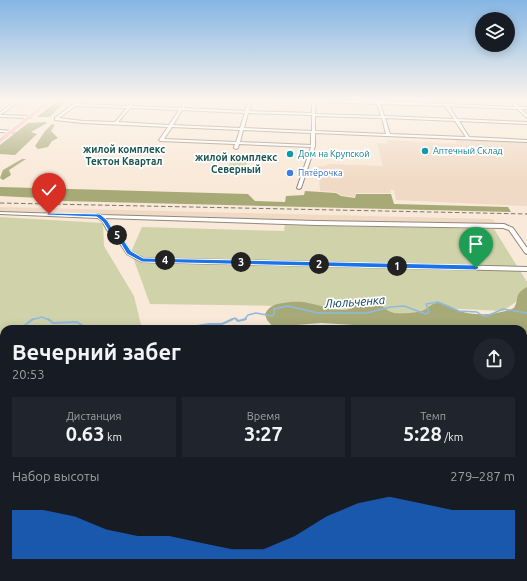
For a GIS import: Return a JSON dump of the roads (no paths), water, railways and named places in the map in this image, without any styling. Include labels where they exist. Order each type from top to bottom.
[{"type":"highway","points":[[0,141],[17,128]]},
{"type":"street","points":[[169,128],[161,140],[313,146]]},
{"type":"street","points":[[236,148],[242,128]]},
{"type":"street","points":[[262,128],[388,134],[393,136],[527,140]]},
{"type":"street","points":[[386,128],[388,134]]},
{"type":"street","points":[[461,128],[468,138]]},
{"type":"street","points":[[0,131],[12,132]]},
{"type":"street","points":[[299,188],[313,146],[313,131]]},
{"type":"street","points":[[0,213],[316,223],[504,226],[511,229],[527,252]]},
{"type":"street","points":[[98,216],[105,221],[110,229],[120,238],[129,253],[142,260],[527,269]]},
{"type":"waterway","name":"Люльченка","points":[[244,319],[248,315],[256,313],[272,316],[274,314],[274,309],[288,306],[318,313],[367,313],[390,307],[404,306],[426,314],[429,312],[426,304],[438,302],[459,311],[477,312],[483,316],[487,316],[503,309],[527,313]]},
{"type":"waterway","name":"Люльченка","points":[[32,320],[42,317],[49,320]]},
{"type":"waterway","name":"Люльченка","points":[[230,320],[235,318],[238,321],[244,319]]},
{"type":"waterway","name":"Люльченка","points":[[48,319],[53,323],[77,322],[82,325]]},
{"type":"waterway","name":"Люльченка","points":[[203,325],[222,324],[233,319]]},
{"type":"waterway","name":"Люльченка","points":[[25,325],[32,320]]},
{"type":"railway","points":[[0,203],[527,214]]},
{"type":"place","name":"Аптечный Склад","points":[[425,151]]},
{"type":"place","name":"Дом на Крупской","points":[[290,154]]},
{"type":"place","name":"Пятёрочка","points":[[290,173]]},
{"type":"district","name":"жилой комплекс Тектон Квартал","points":[[124,154]]},
{"type":"district","name":"жилой комплекс Северный","points":[[236,162]]}]
